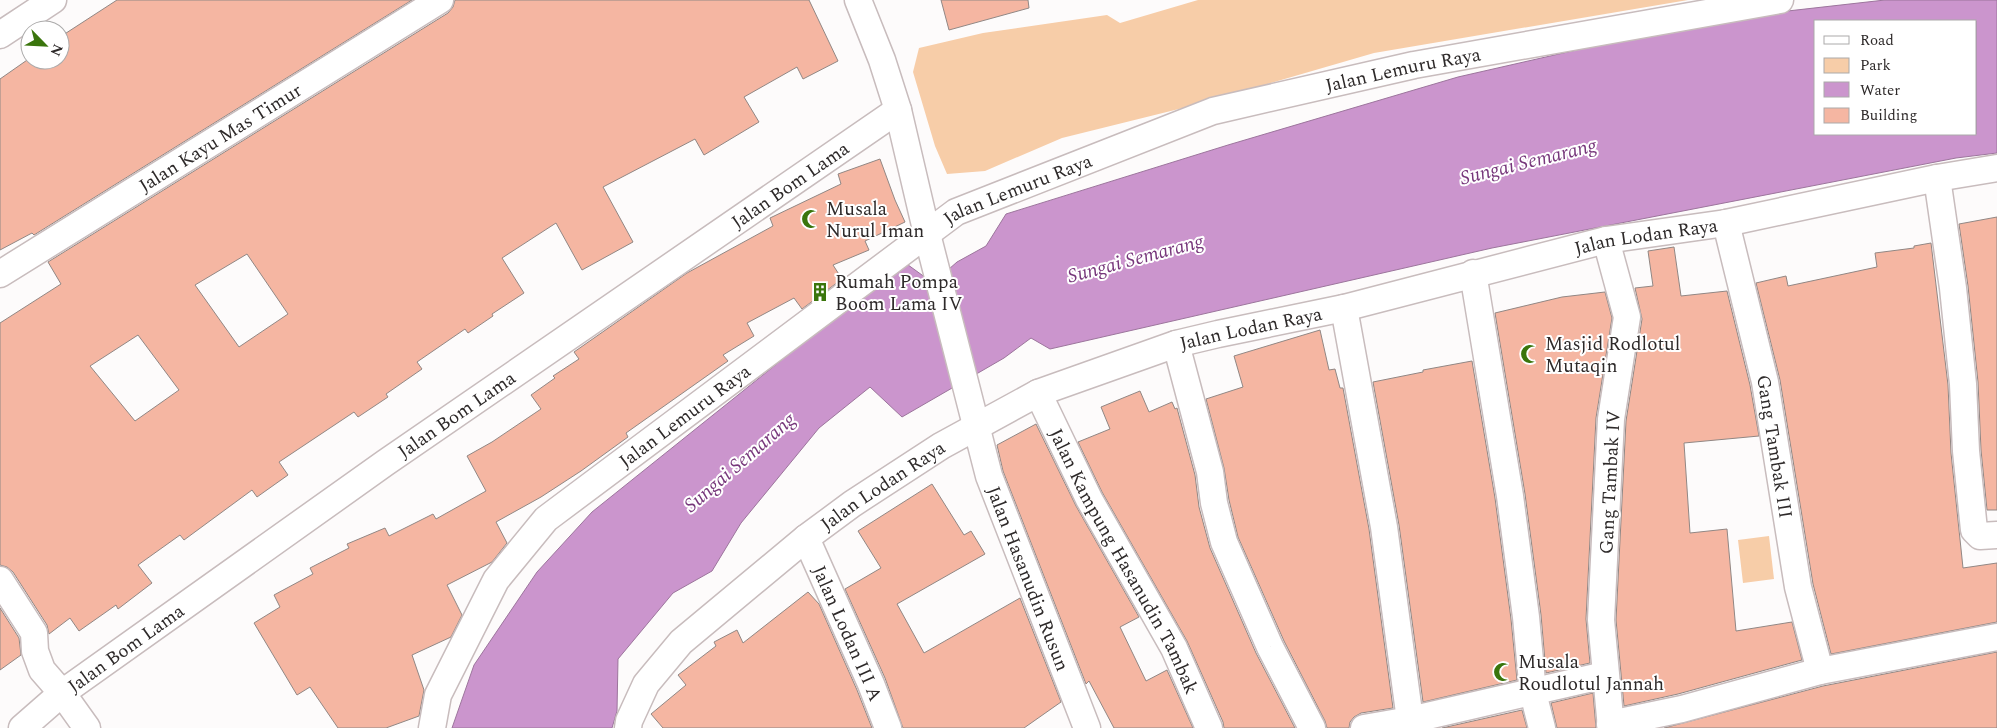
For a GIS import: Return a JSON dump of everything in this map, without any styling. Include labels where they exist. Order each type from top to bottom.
[{"type":"street","points":[[0,35],[53,0]]},
{"type":"street","name":"Jalan Kayu Mas Timur","points":[[0,274],[440,0]]},
{"type":"street","name":"Jalan Hasanudin Rusun","points":[[858,0],[882,60],[898,110],[928,239],[989,476],[1087,728]]},
{"type":"street","name":"Jalan Lemuru Raya","points":[[432,728],[438,696],[496,580],[546,519],[928,239],[956,212],[1213,111],[1414,65],[1780,0]]},
{"type":"street","name":"Jalan Bom Lama","points":[[22,728],[62,693],[385,463],[898,110]]},
{"type":"street","name":"Jalan Lodan Raya","points":[[632,726],[646,684],[681,642],[806,538],[852,504],[941,446],[973,414],[1176,344],[1344,308],[1606,240],[1726,223],[1937,178],[1997,168]]},
{"type":"street","points":[[1937,178],[1953,288],[1963,384],[1966,452],[1974,530],[1980,536],[1997,535]]},
{"type":"street","name":"Gang Tambak III","points":[[1726,223],[1765,382],[1798,587],[1820,671]]},
{"type":"street","name":"Gang Tambak IV","points":[[1606,240],[1627,318],[1611,418],[1601,620],[1611,726]]},
{"type":"street","points":[[1473,273],[1510,496],[1526,617],[1533,693],[1542,728]]},
{"type":"street","points":[[1344,308],[1384,527],[1410,720]]},
{"type":"street","points":[[1176,344],[1210,472],[1214,503],[1224,542],[1270,647],[1312,728]]},
{"type":"street","name":"Jalan Kampung Hasanudin Tambak","points":[[1038,393],[1089,499],[1174,648],[1209,728]]},
{"type":"street","name":"Jalan Lodan III A","points":[[806,538],[872,684],[888,728]]},
{"type":"street","points":[[0,580],[34,633],[35,651],[42,670],[62,693],[87,728]]},
{"type":"street","points":[[1611,726],[1682,709],[1820,671],[1997,637]]},
{"type":"street","points":[[1364,728],[1533,693],[1605,675]]},
{"type":"green space","points":[[1198,0],[1688,0],[1374,53],[1199,104],[1062,138],[985,171],[947,174],[935,146],[913,72],[919,48],[983,33],[1107,15],[1120,23]]},
{"type":"green space","points":[[1769,536],[1774,579],[1743,583],[1738,540]]},
{"type":"water","name":"Sungai Semarang","points":[[1885,0],[1997,0],[1997,153],[1956,158],[1492,248],[1050,349],[1031,338],[1004,358],[902,417],[870,387],[819,428],[741,523],[712,571],[673,593],[618,659],[617,711],[612,728],[452,728],[474,665],[537,572],[592,512],[904,262],[933,283],[957,262],[986,246],[1006,214],[1228,145],[1458,77],[1708,20]]},
{"type":"building","points":[[117,0],[412,0],[34,235],[32,233],[0,250],[0,79],[20,65],[20,70],[70,70],[70,31]]},
{"type":"building","points":[[455,0],[809,0],[838,61],[803,79],[797,67],[744,97],[759,122],[704,155],[695,139],[603,187],[633,242],[582,270],[556,223],[502,258],[524,293],[492,314],[493,316],[468,333],[465,329],[417,362],[422,369],[386,394],[388,397],[358,417],[354,412],[279,462],[288,475],[257,497],[252,490],[184,540],[180,535],[138,565],[152,583],[118,609],[116,605],[79,631],[70,618],[49,634],[47,625],[13,572],[7,567],[0,565],[0,323],[61,284],[48,262],[448,13],[453,7]],"holes":[[[247,254],[288,314],[239,347],[195,285]],[[138,335],[179,390],[135,421],[90,366]]]},
{"type":"building","points":[[941,0],[1028,0],[1029,8],[949,30]]},
{"type":"building","points":[[880,159],[905,222],[865,241],[869,250],[833,265],[842,279],[802,309],[794,298],[747,323],[754,336],[723,355],[728,361],[626,433],[628,437],[581,471],[541,497],[496,522],[507,543],[492,562],[447,585],[462,615],[451,637],[412,655],[424,690],[419,716],[386,728],[338,728],[310,687],[297,695],[254,623],[280,607],[274,595],[313,574],[310,568],[349,548],[347,544],[385,528],[389,536],[433,514],[436,519],[486,491],[467,456],[492,442],[541,409],[531,395],[555,378],[553,376],[579,359],[574,352],[687,273],[773,226],[770,218],[841,184],[838,174]]},
{"type":"building","points":[[1997,217],[1997,510],[1987,510],[1981,450],[1978,382],[1968,286],[1959,224]]},
{"type":"building","points":[[1931,243],[1948,385],[1951,453],[1963,568],[1997,563],[1997,622],[1831,654],[1813,584],[1780,380],[1756,283],[1786,276],[1788,286],[1877,267],[1875,253],[1914,248],[1914,246]]},
{"type":"building","points":[[1674,247],[1681,296],[1727,291],[1750,385],[1759,436],[1684,443],[1690,533],[1727,529],[1736,631],[1792,622],[1802,660],[1678,694],[1624,706],[1616,620],[1626,421],[1642,319],[1635,288],[1653,286],[1648,251]]},
{"type":"building","points":[[1605,292],[1612,318],[1596,418],[1586,619],[1590,663],[1546,673],[1541,615],[1525,494],[1495,313],[1562,297]]},
{"type":"building","points":[[1320,330],[1329,370],[1335,369],[1340,388],[1343,388],[1369,529],[1393,708],[1361,713],[1350,722],[1349,728],[1327,728],[1284,641],[1238,537],[1224,468],[1206,399],[1243,387],[1234,356]]},
{"type":"building","points":[[1472,361],[1495,498],[1517,680],[1423,702],[1399,525],[1373,382]]},
{"type":"building","points":[[1140,391],[1149,412],[1172,402],[1175,409],[1177,408],[1195,475],[1199,507],[1210,548],[1256,653],[1295,728],[1224,728],[1187,641],[1102,492],[1078,442],[1110,429],[1101,407]]},
{"type":"building","points":[[1036,424],[1076,506],[1139,617],[1120,627],[1146,681],[1167,670],[1193,728],[1114,728],[1089,681],[1086,684],[1003,471],[997,445]]},
{"type":"building","points":[[932,484],[964,535],[971,531],[985,554],[897,604],[924,653],[1020,598],[1061,702],[1024,728],[903,728],[885,678],[845,589],[881,568],[858,531]]},
{"type":"building","points":[[808,592],[819,604],[872,728],[663,728],[651,714],[686,685],[678,675],[716,646],[714,642],[737,630],[743,643]]},
{"type":"building","points":[[0,608],[19,638],[21,655],[0,670]]},
{"type":"building","points":[[1997,652],[1997,728],[1664,728],[1823,686]]},
{"type":"building","points":[[1593,693],[1596,728],[1557,728],[1551,703]]},
{"type":"building","points":[[1522,710],[1527,728],[1442,728]]},
{"type":"place","name":"Musala Nurul Iman","points":[[811,219]]},
{"type":"place","name":"Rumah Pompa Boom Lama IV","points":[[820,292]]},
{"type":"place","name":"Masjid Rodlotul Mutaqin","points":[[1530,354]]},
{"type":"place","name":"Musala Roudlotul Jannah","points":[[1503,672]]}]
